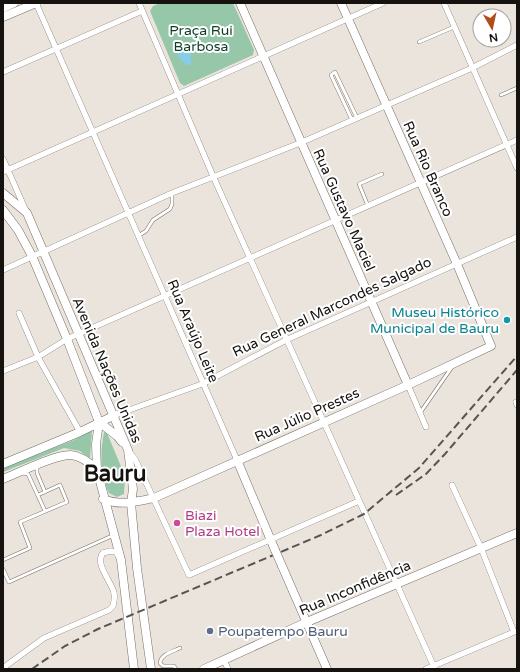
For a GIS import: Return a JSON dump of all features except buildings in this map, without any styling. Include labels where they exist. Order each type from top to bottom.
[{"type":"street","points":[[3,8],[14,3]]},
{"type":"street","points":[[3,17],[36,3]]},
{"type":"street","name":"Rua Araújo Leite","points":[[36,3],[202,384],[237,460],[327,669]]},
{"type":"street","points":[[139,3],[213,176],[434,667]]},
{"type":"street","name":"Rua Gustavo Maciel","points":[[240,3],[300,143],[372,302],[426,427]]},
{"type":"street","name":"Rua Rio Branco","points":[[341,3],[457,264],[491,346]]},
{"type":"street","points":[[5,171],[383,3]]},
{"type":"street","points":[[444,3],[517,168]]},
{"type":"street","points":[[3,72],[142,11]]},
{"type":"street","points":[[3,270],[43,250],[172,193],[300,143],[472,68],[517,45]]},
{"type":"street","points":[[3,371],[38,357],[67,339],[251,259],[517,140]]},
{"type":"street","points":[[3,159],[5,171],[27,213]]},
{"type":"street","name":"Avenida Nações Unidas","points":[[3,193],[27,213],[128,450],[133,489],[131,503],[137,568],[151,669]]},
{"type":"street","name":"Avenida Nações Unidas","points":[[3,210],[18,230],[32,256],[67,339],[99,422],[96,444],[97,470],[103,499],[120,560],[134,669]]},
{"type":"street","name":"Rua General Marcondes Salgado","points":[[3,464],[80,432],[114,415],[202,384],[286,340],[517,237]]},
{"type":"street","points":[[19,313],[38,357],[80,432]]},
{"type":"street","name":"Rua Júlio Prestes","points":[[103,499],[114,503],[131,503],[154,498],[408,385],[491,346]]},
{"type":"street","points":[[99,422],[117,436],[135,459],[189,575],[358,501]]},
{"type":"street","points":[[3,479],[60,456],[71,455],[87,460],[97,470]]},
{"type":"street","points":[[426,669],[434,667],[514,632],[481,548],[452,485]]},
{"type":"street","name":"Rua Inconfidência","points":[[204,669],[307,622],[517,533]]},
{"type":"street","points":[[3,667],[42,637],[111,604],[111,594],[100,565],[99,556],[104,550],[117,546]]},
{"type":"street","points":[[3,667],[44,638],[109,610],[113,606],[114,592],[102,566],[102,554],[114,551],[120,560]]},
{"type":"street","points":[[224,660],[228,669]]},
{"type":"lane","points":[[419,42],[454,27]]},
{"type":"lane","points":[[335,72],[354,119],[331,75],[335,72]]},
{"type":"lane","points":[[501,95],[517,88]]},
{"type":"lane","points":[[368,206],[359,184],[382,174]]},
{"type":"lane","points":[[138,236],[146,231],[153,220],[170,209],[172,204],[172,193]]},
{"type":"lane","points":[[420,413],[453,364]]},
{"type":"lane","points":[[37,466],[37,473],[45,492]]},
{"type":"lane","points":[[21,472],[28,474],[45,511]]},
{"type":"lane","points":[[3,560],[30,548],[20,522],[67,502],[60,485],[38,495]]},
{"type":"lane","points":[[3,569],[9,582],[114,535]]},
{"type":"lane","points":[[176,669],[174,666],[163,666],[160,664],[163,656],[180,648]]},
{"type":"green space","name":"Praça Rui Barbosa","points":[[160,3],[233,3],[254,50],[253,55],[184,86],[180,83],[150,11],[153,6]]},
{"type":"green space","points":[[92,430],[90,459],[80,451],[64,448],[3,472],[3,468],[74,440]]},
{"type":"green space","points":[[104,432],[107,433],[125,476],[124,494],[117,497],[109,493],[102,471],[101,456]]},
{"type":"water","points":[[183,42],[192,52],[190,57],[192,62],[189,65],[186,65],[178,56],[177,45]]},
{"type":"railway","points":[[32,669],[65,646],[98,629],[321,535],[364,514],[419,468],[517,356]]},
{"type":"railway","points":[[396,495],[426,474],[517,370]]},
{"type":"place","name":"Museu Histórico Municipal de Bauru","points":[[507,320]]},
{"type":"place","name":"Biazi Plaza Hotel","points":[[177,523]]},
{"type":"place","name":"Poupatempo Bauru","points":[[210,631]]},
{"type":"district","name":"Bauru","points":[[115,474]]}]
